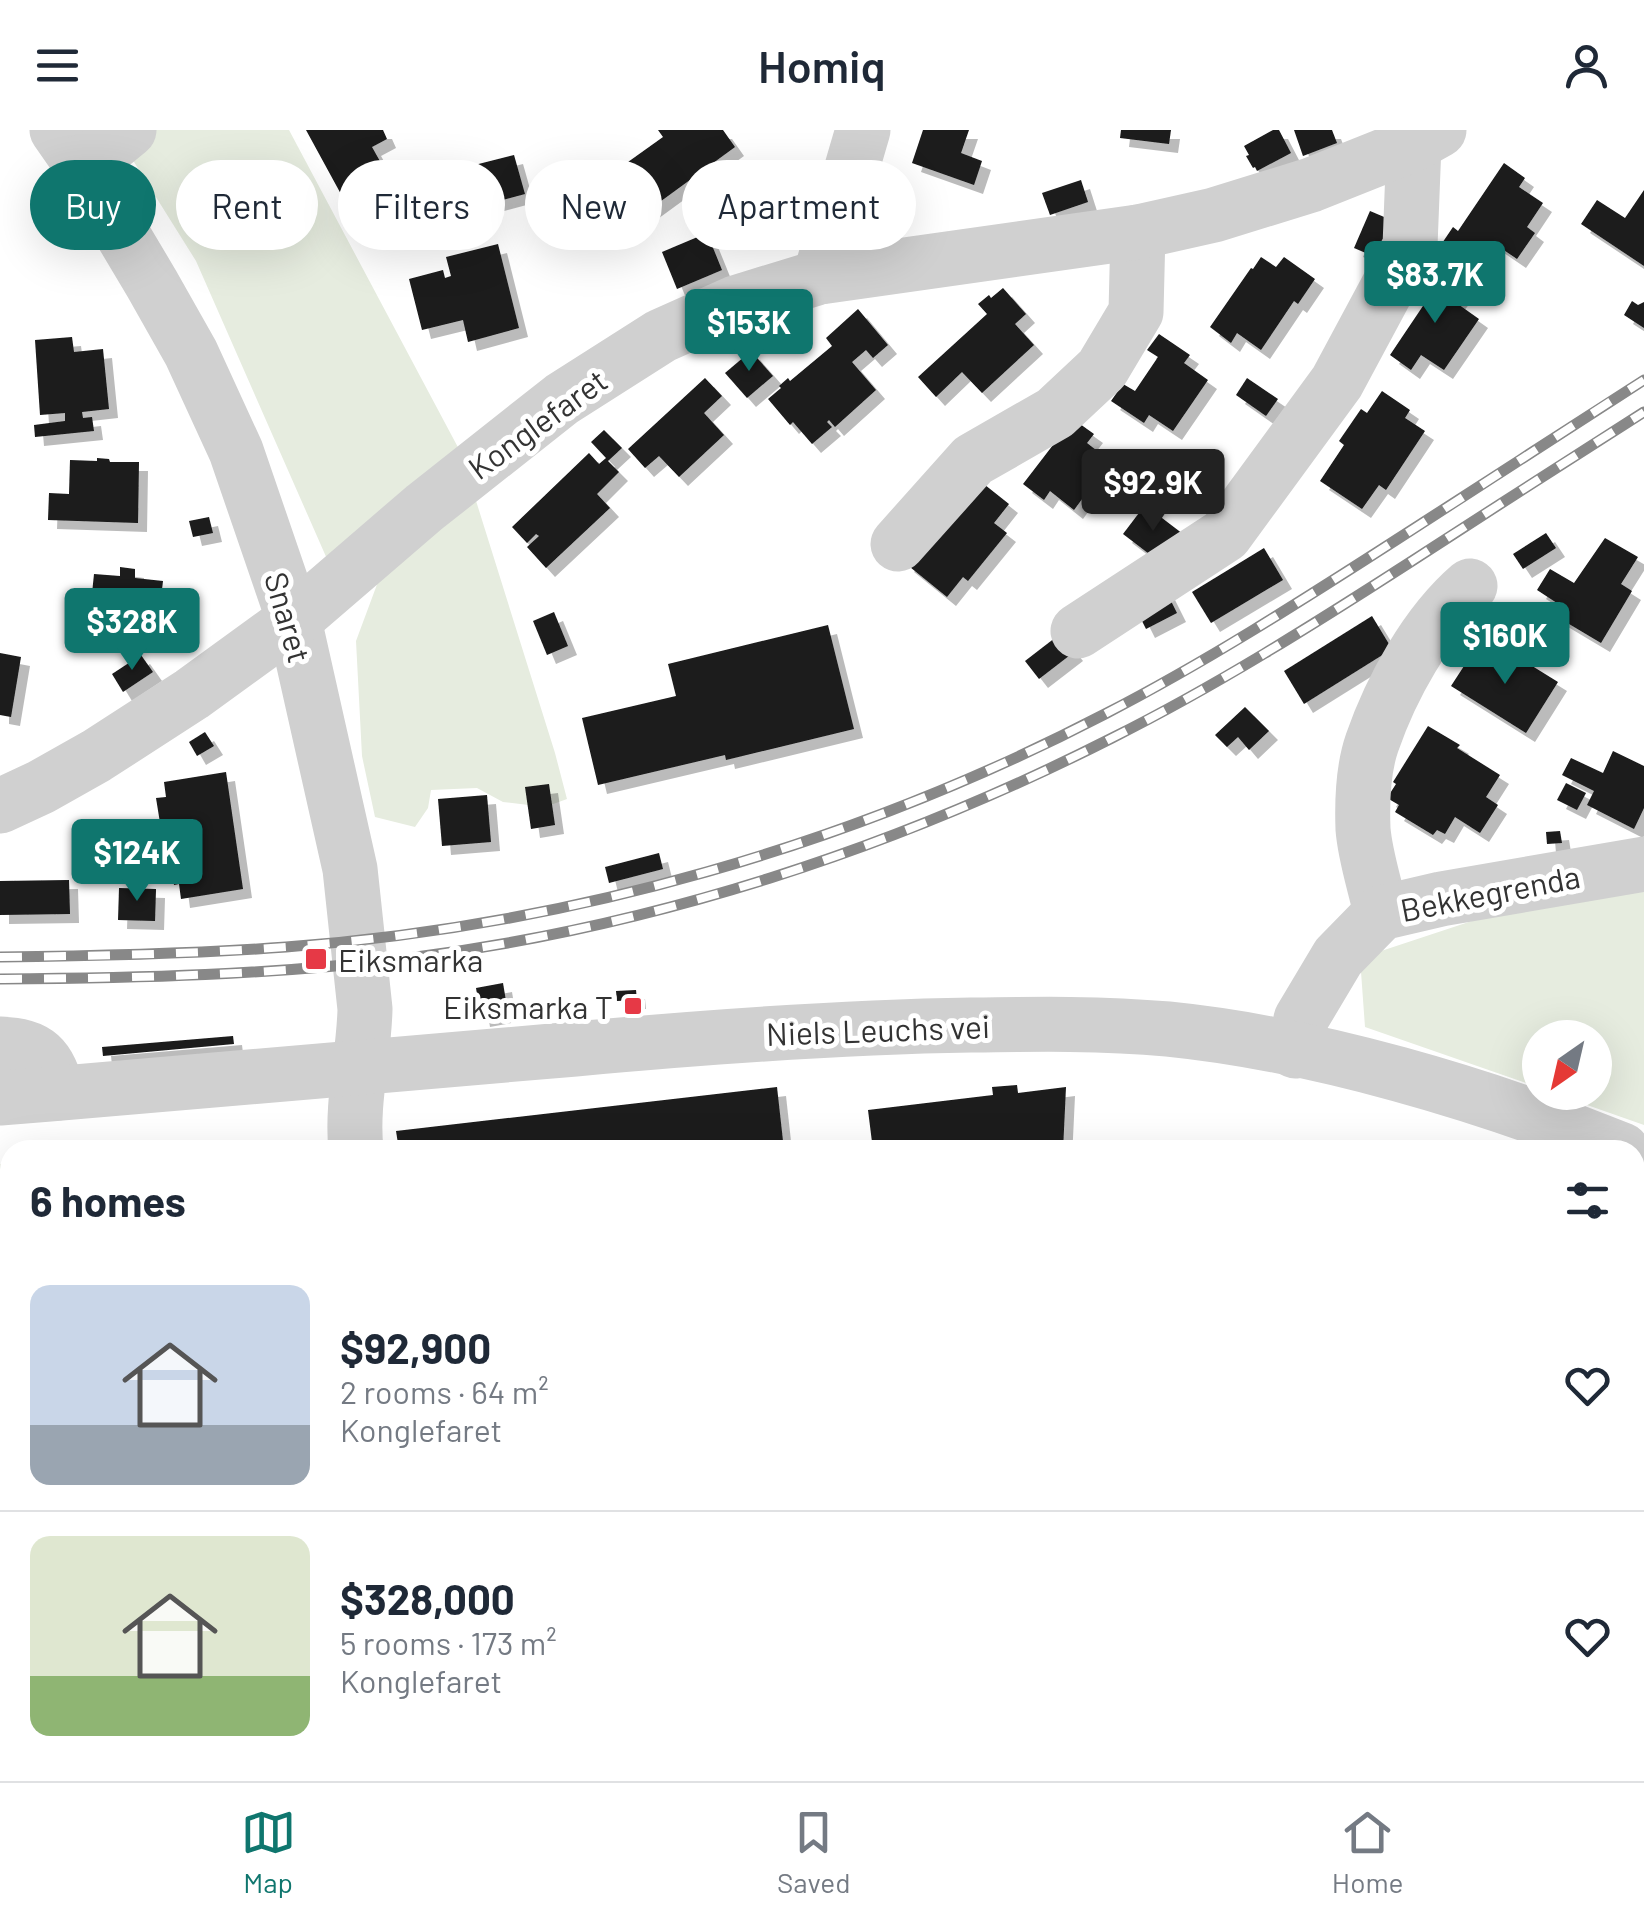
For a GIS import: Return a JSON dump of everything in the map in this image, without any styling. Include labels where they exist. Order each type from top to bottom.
[{"type":"street","points":[[69,147],[101,154],[128,130]]},
{"type":"street","points":[[820,276],[862,130]]},
{"type":"street","points":[[1078,631],[1225,536],[1337,382],[1410,246],[1426,137]]},
{"type":"street","name":"Konglefaret","points":[[0,806],[42,788],[192,694],[294,620],[424,508],[562,398],[662,336],[735,303],[820,276],[1138,232],[1214,215],[1311,185],[1426,137]]},
{"type":"street","name":"Snaret","points":[[69,147],[162,301],[216,403],[294,620],[350,869],[356,919],[365,1031],[356,1101],[356,1140]]},
{"type":"street","points":[[898,544],[973,460],[1055,414],[1102,369],[1136,312],[1138,232]]},
{"type":"street","points":[[1381,912],[1363,832],[1370,746],[1424,638],[1453,600],[1470,586]]},
{"type":"street","name":"Bekkegrenda","points":[[1295,1050],[1301,1019],[1338,957],[1381,912],[1644,864]]},
{"type":"street","name":"Niels Leuchs vei","points":[[0,1098],[772,1032],[1082,1024],[1220,1036],[1295,1050],[1430,1084],[1596,1140]]},
{"type":"street","points":[[0,1044],[33,1049],[51,1070],[58,1094]]},
{"type":"shaded area","points":[[114,130],[289,130],[305,160],[176,160],[176,229],[156,197],[156,160],[133,160]]},
{"type":"shaded area","points":[[318,184],[338,222],[338,250],[353,250],[461,453],[331,568],[189,250],[318,250]]},
{"type":"shaded area","points":[[472,488],[567,799],[545,807],[503,802],[477,788],[431,790],[428,808],[415,827],[375,817],[362,756],[356,641],[382,571]]},
{"type":"shaded area","points":[[1644,870],[1644,1125],[1601,1110],[1612,1110],[1612,1020],[1522,1020],[1522,1082],[1365,1027],[1360,958]]},
{"type":"building","points":[[306,130],[383,130],[387,139],[372,147],[379,160],[338,160],[338,189]]},
{"type":"building","points":[[658,130],[723,130],[735,147],[717,160],[682,160],[682,186],[662,200],[662,160],[631,160],[663,137]]},
{"type":"building","points":[[923,130],[969,130],[961,153],[982,161],[974,185],[913,160]]},
{"type":"building","points":[[1121,130],[1171,130],[1169,144],[1120,138]]},
{"type":"building","points":[[1279,130],[1291,153],[1257,171],[1244,146]]},
{"type":"building","points":[[1294,130],[1332,130],[1337,143],[1303,156]]},
{"type":"building","points":[[514,155],[525,194],[505,199],[505,160],[494,160]]},
{"type":"building","points":[[1504,163],[1525,178],[1519,187],[1543,203],[1527,227],[1535,233],[1517,259],[1495,244],[1465,289],[1428,264],[1453,227],[1458,231]]},
{"type":"building","points":[[1081,180],[1088,202],[1050,215],[1042,193]]},
{"type":"building","points":[[1644,190],[1644,266],[1581,224],[1597,200],[1625,218]]},
{"type":"building","points":[[1370,211],[1396,222],[1380,259],[1354,248]]},
{"type":"building","points":[[682,244],[682,250],[714,250],[722,270],[677,289],[662,252]]},
{"type":"building","points":[[474,250],[500,250],[519,328],[468,342],[463,320],[422,330],[409,279],[443,270],[445,278],[451,276],[446,257]]},
{"type":"building","points":[[1261,257],[1276,267],[1284,257],[1315,279],[1298,304],[1294,301],[1261,350],[1237,333],[1231,343],[1210,327]]},
{"type":"building","points":[[1426,271],[1461,294],[1455,302],[1479,319],[1444,370],[1421,355],[1411,370],[1390,355],[1429,297],[1415,287]]},
{"type":"building","points":[[1003,288],[1026,314],[1015,324],[1034,345],[982,393],[962,372],[936,397],[918,377],[987,314],[978,304]]},
{"type":"building","points":[[1632,301],[1638,305],[1644,302],[1644,328],[1624,315]]},
{"type":"building","points":[[858,309],[888,345],[873,358],[866,350],[852,362],[876,390],[835,427],[829,420],[832,427],[812,444],[768,399],[788,378],[790,381],[832,346],[826,338]]},
{"type":"building","points":[[1159,334],[1190,355],[1184,363],[1208,380],[1173,431],[1149,415],[1144,423],[1111,401],[1123,384],[1135,391],[1158,357],[1147,350]]},
{"type":"building","points":[[72,337],[74,352],[103,349],[109,409],[82,412],[83,418],[92,417],[94,431],[35,437],[34,425],[65,421],[65,413],[40,415],[35,340]]},
{"type":"building","points":[[751,351],[773,376],[747,398],[725,373]]},
{"type":"building","points":[[705,378],[722,396],[704,413],[724,435],[679,477],[659,456],[645,468],[628,449]]},
{"type":"building","points":[[1247,378],[1278,399],[1266,416],[1236,395]]},
{"type":"building","points":[[1382,391],[1410,410],[1405,418],[1425,431],[1386,490],[1379,485],[1362,509],[1320,481],[1344,445],[1339,441],[1361,409],[1367,413]]},
{"type":"building","points":[[1073,419],[1094,434],[1087,443],[1110,461],[1074,510],[1050,491],[1044,500],[1023,484]]},
{"type":"building","points":[[604,430],[622,448],[608,461],[619,472],[597,494],[610,508],[546,568],[527,547],[539,536],[536,534],[527,543],[512,527],[589,453],[599,464],[606,458],[591,442]]},
{"type":"building","points":[[70,460],[139,462],[138,523],[48,520],[49,493],[69,494]]},
{"type":"building","points":[[980,481],[1009,504],[994,523],[1007,533],[968,581],[963,577],[947,597],[905,563]]},
{"type":"building","points":[[1145,505],[1183,534],[1161,563],[1123,534]]},
{"type":"building","points":[[209,517],[213,533],[193,537],[189,521]]},
{"type":"building","points":[[1546,533],[1556,548],[1523,569],[1513,554]]},
{"type":"building","points":[[1605,538],[1638,557],[1621,584],[1632,591],[1601,643],[1554,615],[1560,605],[1537,590],[1550,569],[1574,583]]},
{"type":"building","points":[[1264,548],[1283,580],[1211,623],[1192,592]]},
{"type":"building","points":[[120,567],[135,569],[135,578],[163,581],[156,641],[128,638],[128,644],[112,643],[113,636],[88,633],[94,574],[120,576]]},
{"type":"building","points":[[1162,583],[1177,613],[1146,629],[1131,599]]},
{"type":"building","points":[[554,612],[568,646],[547,655],[533,621]]},
{"type":"building","points":[[1372,616],[1392,649],[1304,704],[1284,671]]},
{"type":"building","points":[[828,625],[854,729],[598,785],[582,718],[676,696],[668,664]]},
{"type":"building","points":[[1060,634],[1074,652],[1039,679],[1025,661]]},
{"type":"building","points":[[1477,646],[1505,663],[1511,653],[1558,682],[1526,733],[1451,686]]},
{"type":"building","points":[[0,653],[21,657],[11,717],[0,715]]},
{"type":"building","points":[[141,655],[153,672],[123,692],[112,674]]},
{"type":"building","points":[[1245,707],[1269,731],[1249,750],[1238,737],[1227,747],[1215,735]]},
{"type":"building","points":[[1428,726],[1500,775],[1486,797],[1498,805],[1480,833],[1455,817],[1445,834],[1437,830],[1433,835],[1395,812],[1399,805],[1387,798]]},
{"type":"building","points":[[205,732],[214,746],[197,756],[189,742]]},
{"type":"building","points":[[1613,751],[1644,766],[1644,808],[1634,829],[1587,805],[1594,791],[1562,775],[1571,758],[1603,773]]},
{"type":"building","points":[[226,772],[243,889],[181,899],[179,884],[174,885],[169,854],[174,853],[170,827],[161,829],[156,798],[166,797],[164,782]]},
{"type":"building","points":[[1566,783],[1586,793],[1577,810],[1557,800]]},
{"type":"building","points":[[549,784],[555,825],[531,829],[525,787]]},
{"type":"building","points":[[487,795],[491,842],[442,846],[438,799]]},
{"type":"building","points":[[1560,831],[1562,843],[1547,844],[1546,832]]},
{"type":"building","points":[[116,835],[121,867],[88,872],[84,840]]},
{"type":"building","points":[[659,853],[663,869],[609,883],[605,867]]},
{"type":"building","points":[[69,880],[70,914],[0,915],[0,881]]},
{"type":"building","points":[[119,888],[156,889],[155,921],[118,920]]},
{"type":"building","points":[[503,983],[508,1013],[481,1018],[476,988]]},
{"type":"building","points":[[636,990],[637,1000],[617,1001],[616,991]]},
{"type":"building","points":[[233,1036],[234,1044],[103,1056],[102,1047]]},
{"type":"building","points":[[1017,1085],[1018,1093],[1066,1087],[1063,1140],[872,1140],[868,1110],[993,1095],[992,1087]]},
{"type":"building","points":[[777,1087],[783,1140],[397,1140],[396,1131]]},
{"type":"railway","points":[[0,957],[215,951],[392,936],[603,899],[810,840],[1009,761],[1143,694],[1289,608],[1644,380]]},
{"type":"railway","points":[[0,979],[256,972],[409,958],[501,944],[681,904],[858,848],[1029,778],[1189,697],[1338,608],[1644,412]]},
{"type":"place","name":"Eiksmarka","points":[[316,959]]},
{"type":"place","name":"Eiksmarka T","points":[[633,1006]]}]
